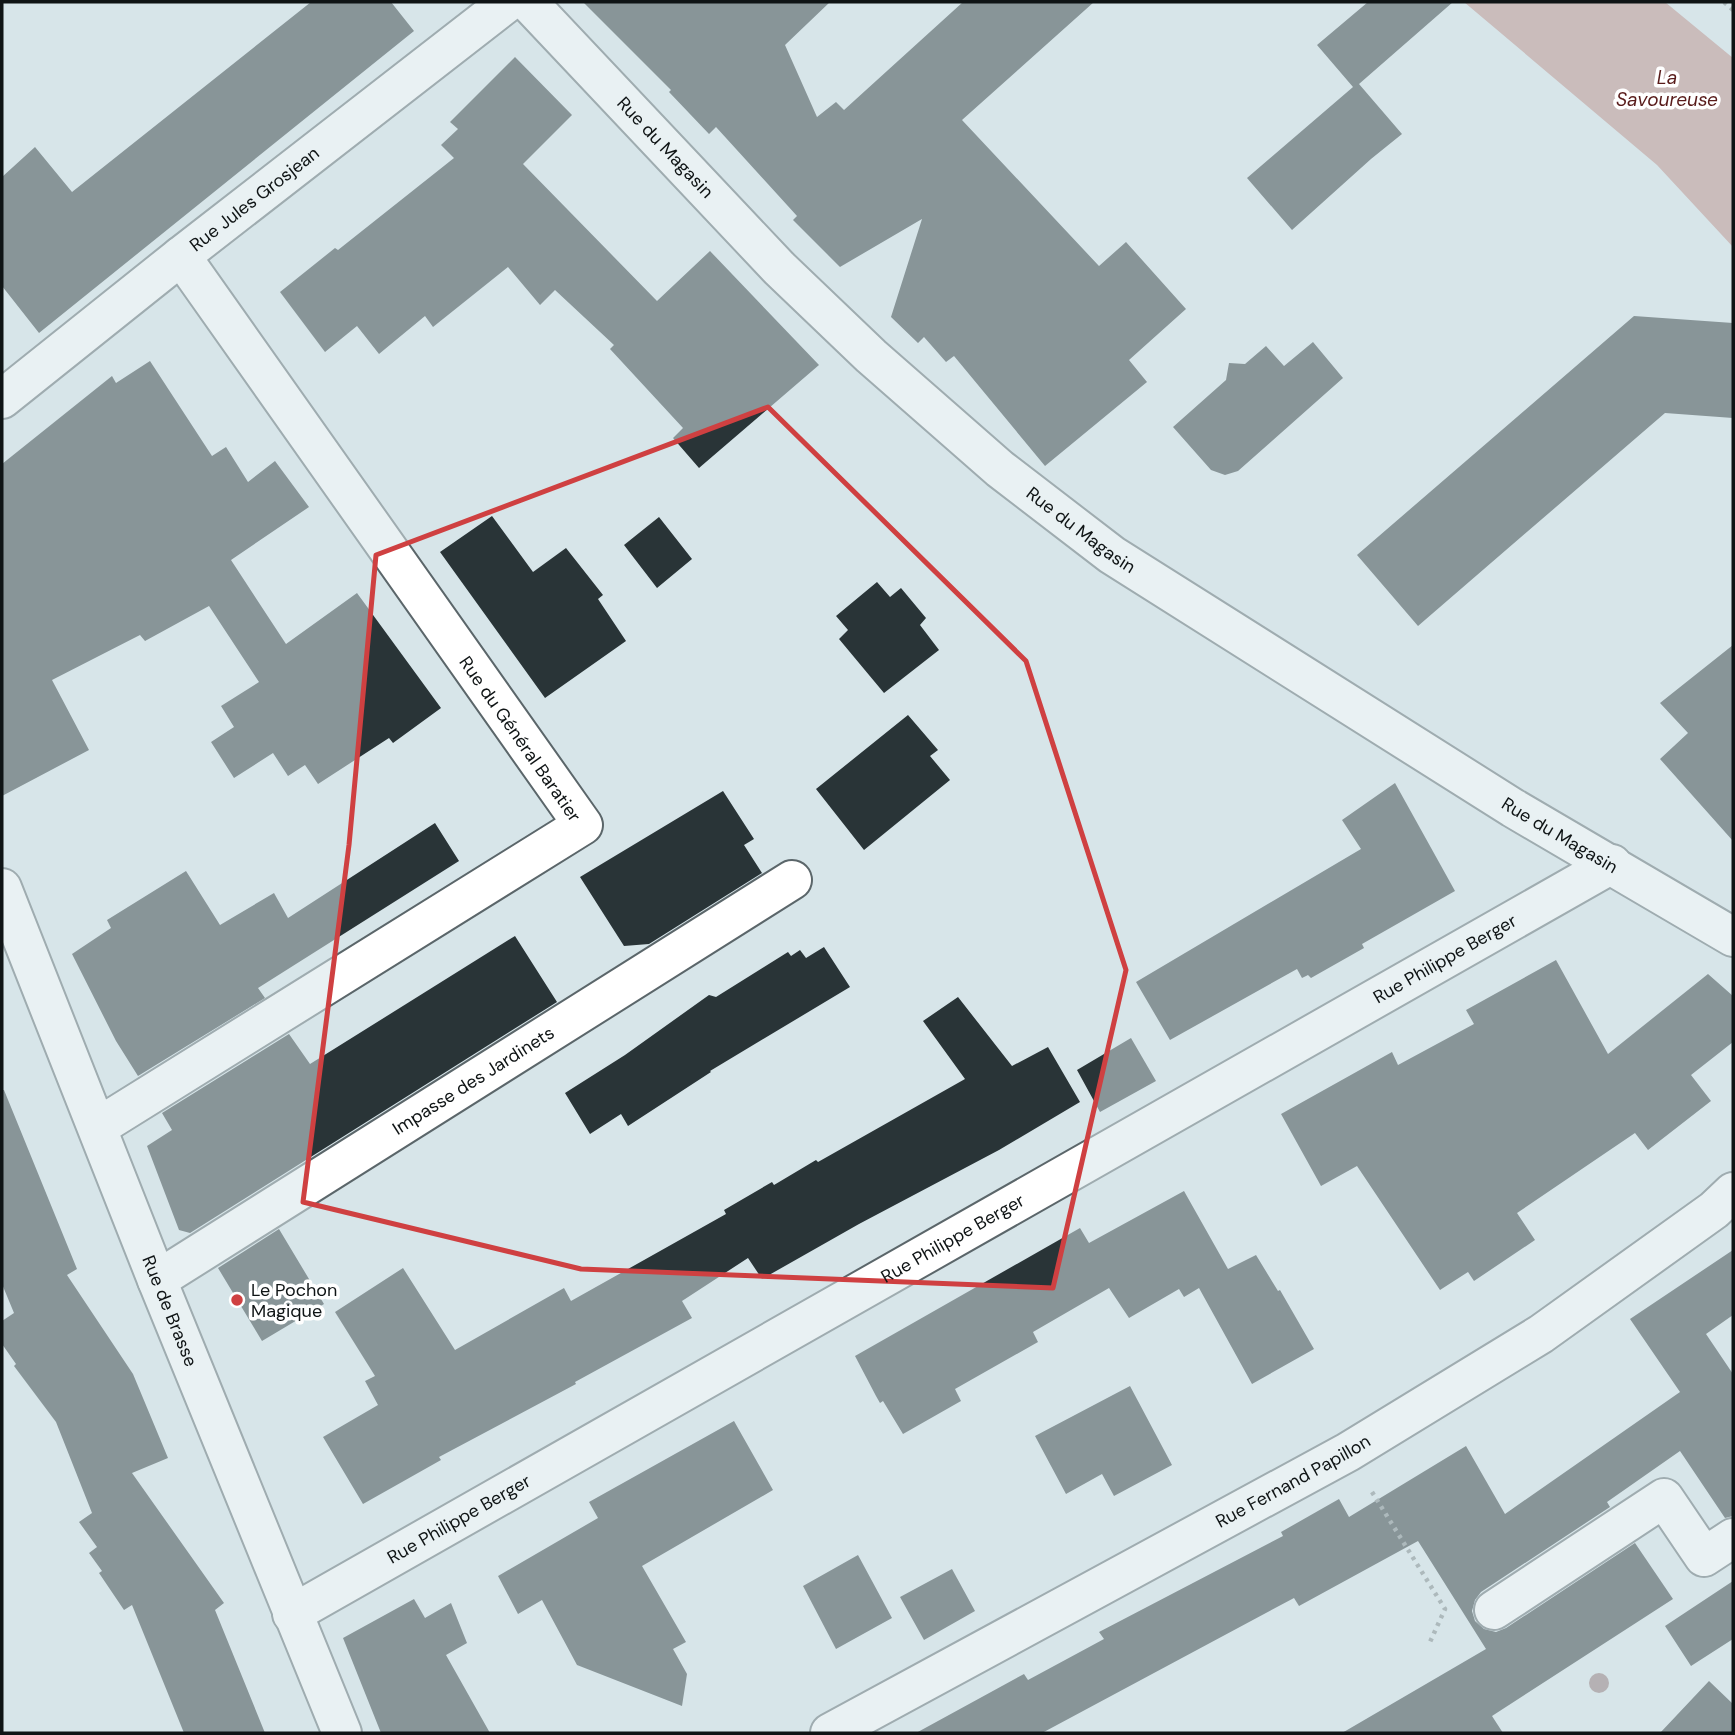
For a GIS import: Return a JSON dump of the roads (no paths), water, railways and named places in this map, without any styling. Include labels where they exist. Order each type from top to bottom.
[{"type":"street","name":"Rue Jules Grosjean","points":[[2,398],[508,2]]},
{"type":"street","name":"Rue du Magasin","points":[[528,2],[779,268],[870,356],[1000,469],[1112,555],[1513,808],[1733,937]]},
{"type":"street","name":"Rue du Général Baratier","points":[[98,1127],[583,825],[181,256]]},
{"type":"street","name":"Rue Philippe Berger","points":[[292,1614],[1612,864]]},
{"type":"street","name":"Impasse des Jardinets","points":[[157,1280],[792,880]]},
{"type":"street","name":"Rue de Brasse","points":[[2,888],[157,1280],[342,1733]]},
{"type":"street","name":"Rue Fernand Papillon","points":[[830,1733],[1348,1452],[1541,1334],[1714,1210],[1733,1192]]},
{"type":"street","points":[[1494,1609],[1664,1497],[1704,1558],[1733,1538]]},
{"type":"water","name":"La Savoureuse","points":[[1464,2],[1665,2],[1733,58],[1733,247],[1657,165]]},
{"type":"place","name":"Le Pochon Magique","points":[[237,1300]]}]
